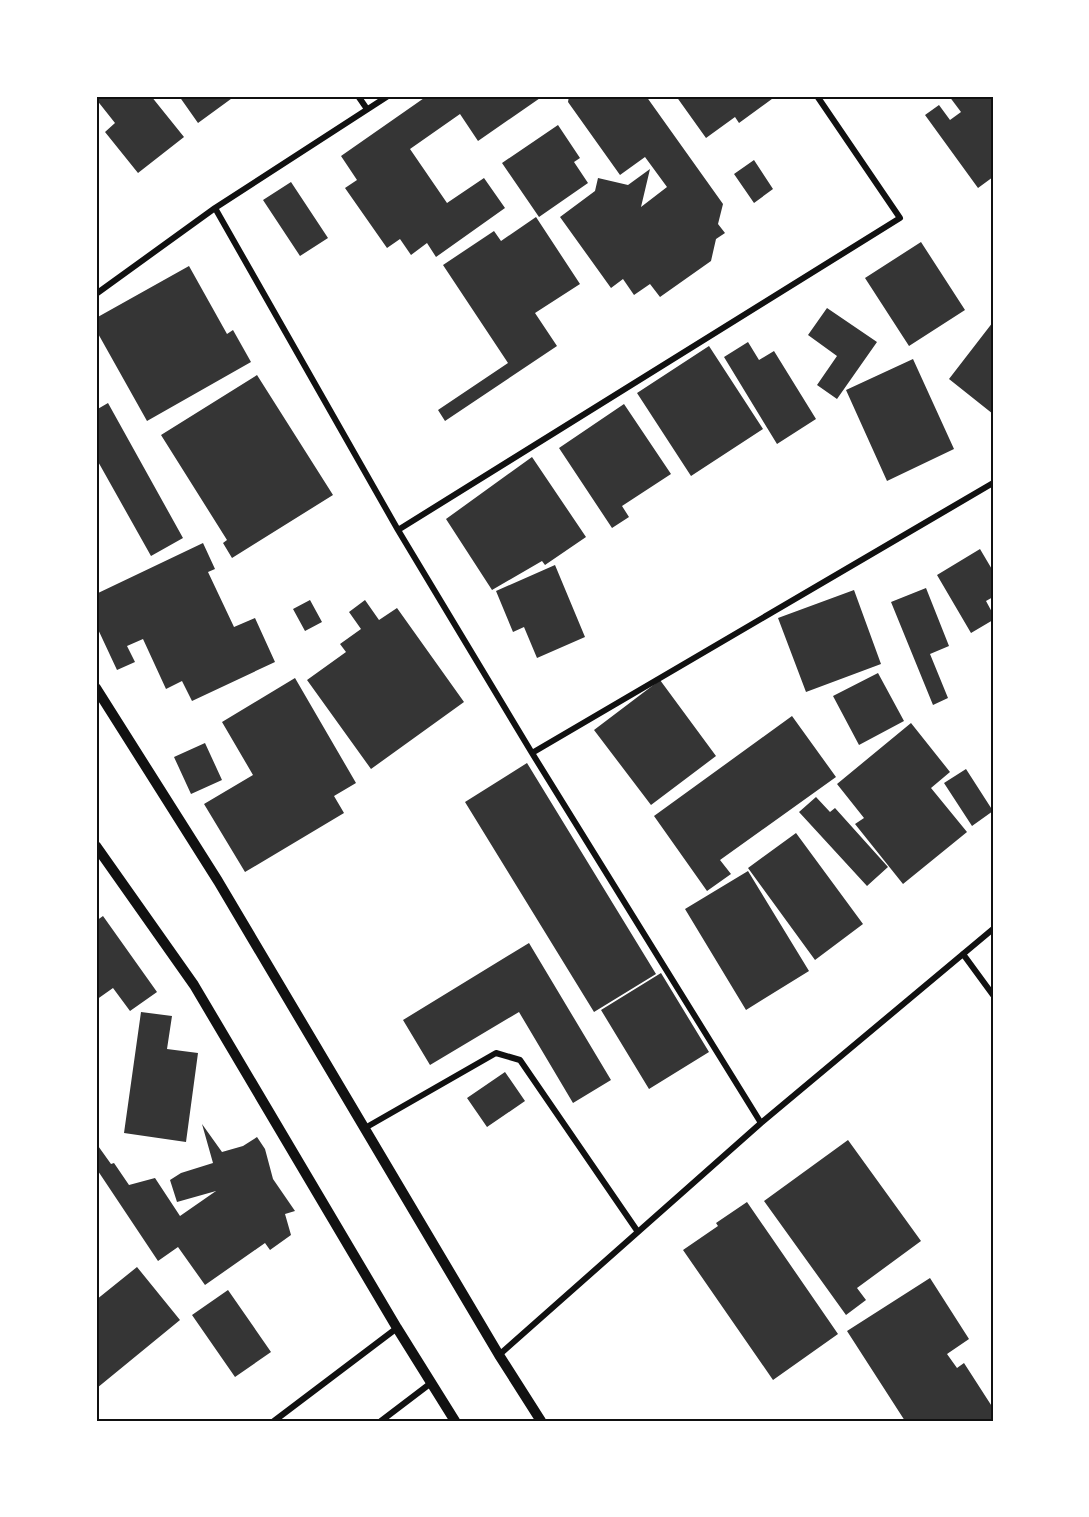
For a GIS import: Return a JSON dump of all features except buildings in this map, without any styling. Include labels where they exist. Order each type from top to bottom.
[{"type":"street","points":[[358,96],[367,109]]},
{"type":"street","points":[[96,294],[215,208],[388,96]]},
{"type":"street","points":[[398,530],[900,218],[817,96]]},
{"type":"street","points":[[215,208],[398,530],[532,753],[761,1124]]},
{"type":"street","points":[[532,753],[993,483]]},
{"type":"street","points":[[96,687],[218,881],[499,1355],[541,1421]]},
{"type":"street","points":[[96,846],[194,985],[397,1328],[455,1421]]},
{"type":"street","points":[[499,1355],[761,1124],[993,929]]},
{"type":"street","points":[[963,954],[993,995]]},
{"type":"street","points":[[365,1128],[496,1053],[520,1060],[638,1232]]},
{"type":"street","points":[[274,1421],[397,1328]]},
{"type":"street","points":[[381,1421],[431,1383]]}]
